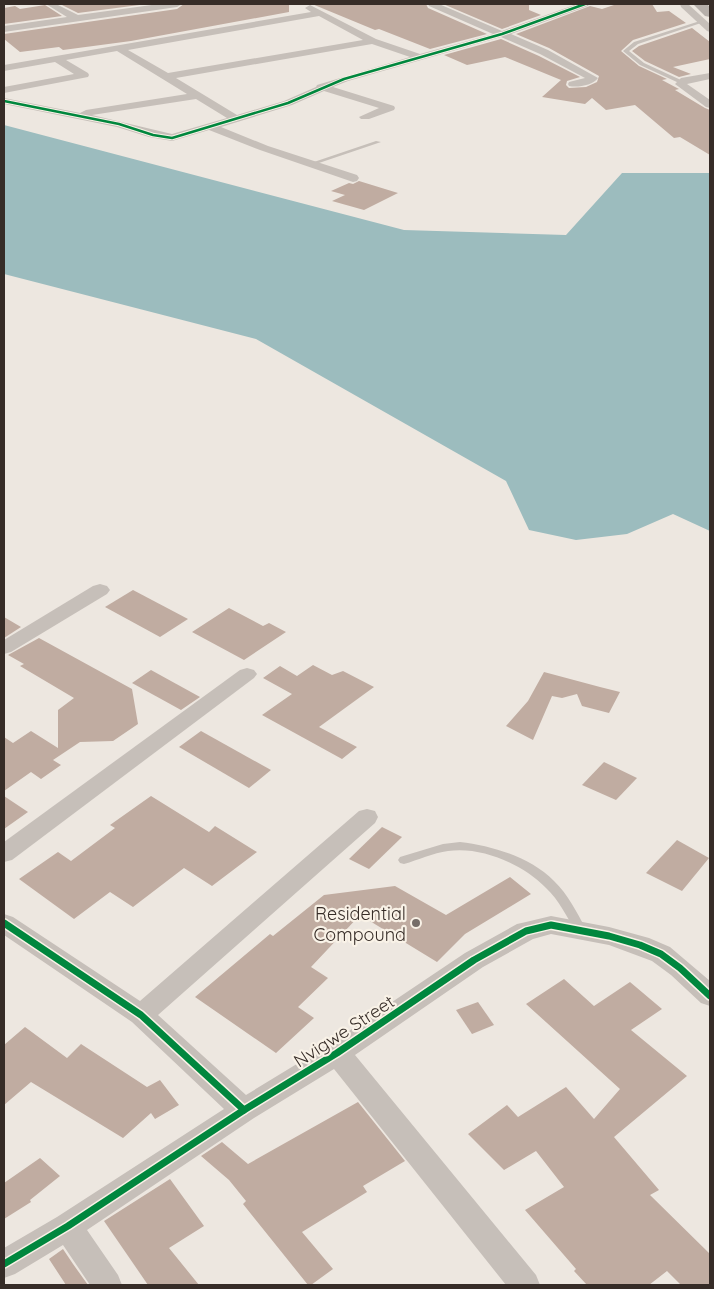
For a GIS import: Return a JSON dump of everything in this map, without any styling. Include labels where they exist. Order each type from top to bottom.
[{"type":"main road","points":[[700,4],[706,17]]},
{"type":"street","points":[[50,4],[78,19]]},
{"type":"street","points":[[4,29],[177,4]]},
{"type":"street","points":[[301,4],[374,40],[422,58]]},
{"type":"street","points":[[432,4],[576,67],[593,78],[573,84]]},
{"type":"street","points":[[4,101],[119,124],[164,138],[182,136],[288,103],[320,87],[373,69],[422,58],[448,48],[502,34],[567,5],[585,4]]},
{"type":"street","points":[[684,5],[706,17],[710,29]]},
{"type":"street","points":[[4,68],[322,13]]},
{"type":"street","points":[[164,77],[374,40]]},
{"type":"street","points":[[118,48],[195,96],[235,118]]},
{"type":"street","points":[[4,90],[84,75],[57,58]]},
{"type":"street","points":[[710,76],[681,82],[680,84],[710,104]]},
{"type":"street","points":[[320,87],[390,108],[365,117]]},
{"type":"street","points":[[76,115],[195,96]]},
{"type":"street","points":[[211,127],[354,178]]},
{"type":"street","points":[[4,648],[100,590]]},
{"type":"street","points":[[4,854],[247,674]]},
{"type":"street","points":[[141,1016],[367,817]]},
{"type":"street","points":[[4,923],[141,1016],[244,1110]]},
{"type":"street","name":"Nvigwe Street","points":[[4,1264],[68,1226],[244,1110],[337,1053],[474,960],[526,931],[551,925],[580,929],[640,945],[661,954],[680,968],[710,996]]},
{"type":"street","points":[[337,1053],[525,1285]]},
{"type":"street","points":[[68,1226],[107,1285]]},
{"type":"lane","points":[[681,82],[642,64],[626,51],[636,43],[706,17]]},
{"type":"lane","points":[[311,164],[378,142]]},
{"type":"lane","points":[[404,860],[449,847],[476,846],[500,854],[527,868],[550,884],[580,929]]},
{"type":"water","points":[[4,125],[404,230],[566,235],[622,173],[710,173],[710,531],[673,514],[627,534],[576,540],[529,530],[506,481],[256,339],[4,274]]},
{"type":"building","points":[[60,4],[147,4],[78,13]]},
{"type":"building","points":[[184,4],[289,4],[289,12],[131,41],[63,50],[59,47],[20,52],[4,39],[4,34],[177,9]]},
{"type":"building","points":[[312,4],[426,4],[428,8],[487,34],[430,49],[379,29],[375,30]]},
{"type":"building","points":[[443,4],[529,4],[529,10],[541,15],[502,29]]},
{"type":"building","points":[[617,4],[652,4],[657,12],[669,11],[686,23],[633,40],[621,51],[639,66],[667,79],[662,80],[679,89],[675,90],[710,110],[710,155],[680,137],[674,138],[635,105],[606,110],[592,98],[585,104],[542,97],[561,80],[505,57],[467,65],[444,55],[501,39],[580,77],[567,81],[566,85],[569,88],[586,87],[597,82],[599,76],[549,48],[516,34],[590,6],[602,9]]},
{"type":"building","points":[[45,5],[62,16],[4,24],[4,8],[15,6],[20,9]]},
{"type":"building","points":[[692,28],[710,42],[710,59],[673,67],[691,74],[679,77],[645,61],[632,51],[639,46]]},
{"type":"building","points":[[359,181],[398,193],[364,210],[332,201],[345,195],[331,191]]},
{"type":"building","points":[[133,590],[188,619],[160,637],[105,607]]},
{"type":"building","points":[[229,608],[263,626],[269,623],[286,632],[244,660],[192,632]]},
{"type":"building","points":[[4,617],[21,627],[4,638]]},
{"type":"building","points":[[39,638],[132,689],[138,724],[113,741],[80,742],[53,760],[61,765],[41,779],[31,772],[4,791],[4,737],[13,743],[31,731],[58,748],[58,710],[74,698],[20,666],[24,664],[8,655]]},
{"type":"building","points":[[313,665],[332,675],[343,671],[374,687],[319,727],[357,747],[342,759],[262,715],[292,694],[263,678],[280,666],[297,676]]},
{"type":"building","points":[[151,670],[200,697],[181,710],[132,683]]},
{"type":"building","points":[[544,672],[620,692],[609,713],[582,706],[577,694],[562,698],[552,696],[533,740],[506,726],[528,701]]},
{"type":"building","points":[[201,731],[271,770],[249,788],[179,747]]},
{"type":"building","points":[[604,762],[637,778],[616,800],[582,785]]},
{"type":"building","points":[[4,796],[28,812],[4,829]]},
{"type":"building","points":[[151,796],[209,832],[215,826],[257,852],[212,886],[184,868],[133,907],[110,892],[74,919],[19,879],[58,852],[71,861],[115,828],[110,825]]},
{"type":"building","points":[[382,827],[402,837],[369,869],[349,859]]},
{"type":"building","points":[[677,840],[709,858],[682,891],[646,873]]},
{"type":"building","points":[[510,877],[531,894],[465,934],[437,962],[360,915],[311,967],[328,978],[298,1007],[314,1018],[276,1053],[195,997],[270,934],[273,936],[324,895],[395,886],[446,915]]},
{"type":"building","points":[[564,979],[594,1006],[630,982],[662,1009],[631,1030],[687,1076],[614,1137],[659,1190],[650,1195],[710,1254],[710,1285],[681,1285],[667,1271],[649,1285],[587,1285],[574,1271],[576,1269],[525,1210],[564,1187],[536,1151],[504,1170],[468,1134],[507,1105],[518,1117],[566,1087],[594,1119],[620,1089],[526,1004]]},
{"type":"building","points":[[478,1002],[494,1025],[472,1034],[456,1010]]},
{"type":"building","points":[[25,1027],[67,1058],[81,1044],[147,1087],[160,1080],[179,1105],[155,1119],[151,1113],[123,1138],[31,1082],[4,1105],[4,1045]]},
{"type":"building","points":[[358,1102],[405,1161],[363,1186],[367,1192],[302,1232],[333,1269],[311,1285],[308,1285],[243,1204],[246,1201],[229,1180],[201,1156],[222,1142],[248,1164]]},
{"type":"building","points":[[40,1158],[60,1176],[30,1200],[31,1202],[4,1219],[4,1183]]},
{"type":"building","points":[[170,1179],[204,1226],[169,1248],[199,1285],[148,1285],[104,1221]]},
{"type":"building","points":[[63,1249],[88,1285],[66,1285],[49,1259]]},
{"type":"cycle path","points":[[4,101],[119,124],[153,135],[172,138],[288,103],[344,79],[502,34],[585,4]]},
{"type":"cycle path","points":[[4,923],[141,1015],[244,1110]]},
{"type":"cycle path","points":[[4,1264],[68,1226],[244,1110],[337,1053],[474,960],[526,931],[551,925],[609,936],[640,945],[661,954],[680,968],[710,996]]},
{"type":"place","name":"Residential Compound","points":[[416,923]]}]
